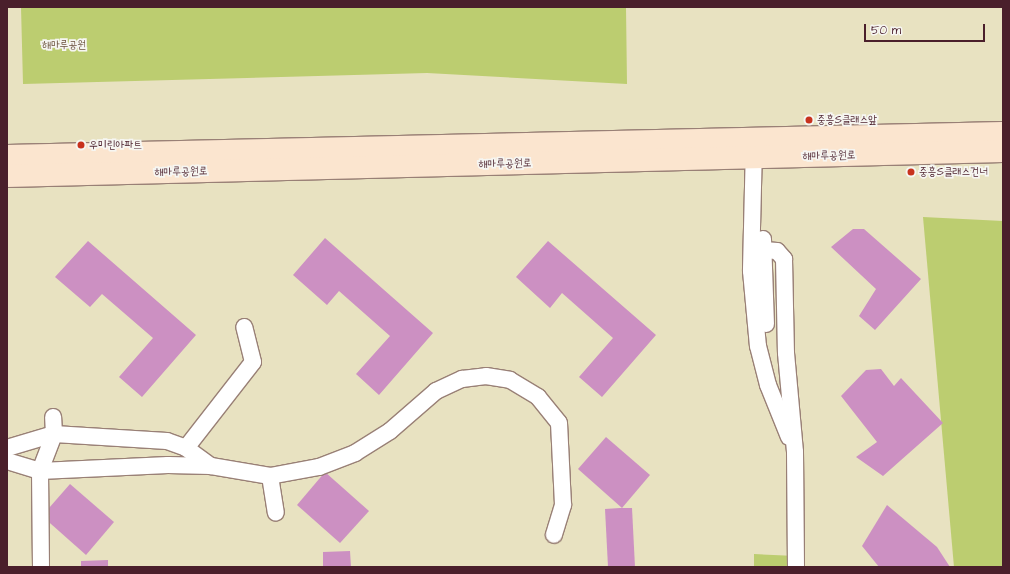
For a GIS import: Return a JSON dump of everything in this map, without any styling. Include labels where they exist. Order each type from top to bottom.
[{"type":"street","name":"해마루공원로","points":[[7,176],[754,148],[1003,133]]},
{"type":"street","name":"해마루공원로","points":[[7,156],[754,148],[1003,151]]},
{"type":"street","points":[[754,148],[764,250],[768,354],[795,452]]},
{"type":"street","points":[[754,148],[751,271],[758,346],[768,385],[795,452]]},
{"type":"street","points":[[764,250],[777,251],[782,256],[786,353],[795,452],[796,567]]},
{"type":"street","points":[[766,298],[784,298]]},
{"type":"street","points":[[186,448],[253,362],[244,327]]},
{"type":"street","points":[[768,354],[786,353]]},
{"type":"street","points":[[7,461],[40,471],[168,465],[211,466],[270,476],[319,467],[355,452],[390,431],[436,391],[462,379],[486,376],[510,380],[538,397],[559,423],[563,505],[554,535]]},
{"type":"street","points":[[41,567],[40,471],[54,434],[53,417]]},
{"type":"street","points":[[7,448],[54,434],[167,441],[186,448],[211,466]]},
{"type":"street","points":[[270,476],[276,514]]},
{"type":"green space","name":"해마루공원","points":[[21,7],[626,7],[627,84],[427,73],[23,84]]},
{"type":"green space","points":[[923,217],[1003,221],[1003,567],[954,567]]},
{"type":"green space","points":[[754,554],[796,556],[796,567],[754,567]]},
{"type":"building","points":[[853,229],[864,229],[921,279],[875,330],[859,316],[876,289],[831,247]]},
{"type":"building","points":[[325,238],[433,333],[379,395],[356,374],[390,336],[339,291],[327,305],[293,275]]},
{"type":"building","points":[[88,241],[196,335],[142,397],[119,377],[153,338],[102,294],[90,307],[55,277]]},
{"type":"building","points":[[548,241],[656,335],[602,397],[579,377],[613,338],[562,293],[550,308],[516,277]]},
{"type":"building","points":[[881,369],[894,386],[901,378],[943,423],[883,476],[856,457],[877,442],[841,396],[866,370]]},
{"type":"building","points":[[606,437],[650,475],[622,508],[578,469]]},
{"type":"building","points":[[325,472],[369,511],[340,543],[297,505]]},
{"type":"building","points":[[70,484],[114,522],[86,555],[42,516]]},
{"type":"building","points":[[887,505],[937,547],[950,567],[879,567],[862,546]]},
{"type":"building","points":[[632,508],[635,567],[608,567],[605,509]]},
{"type":"building","points":[[350,551],[351,567],[323,567],[323,552]]},
{"type":"building","points":[[108,560],[108,567],[81,567],[81,561]]},
{"type":"place","name":"중흥S클래스앞","points":[[809,120]]},
{"type":"place","name":"우미린아파트","points":[[81,145]]},
{"type":"place","name":"중흥S클래스건너","points":[[911,172]]}]
